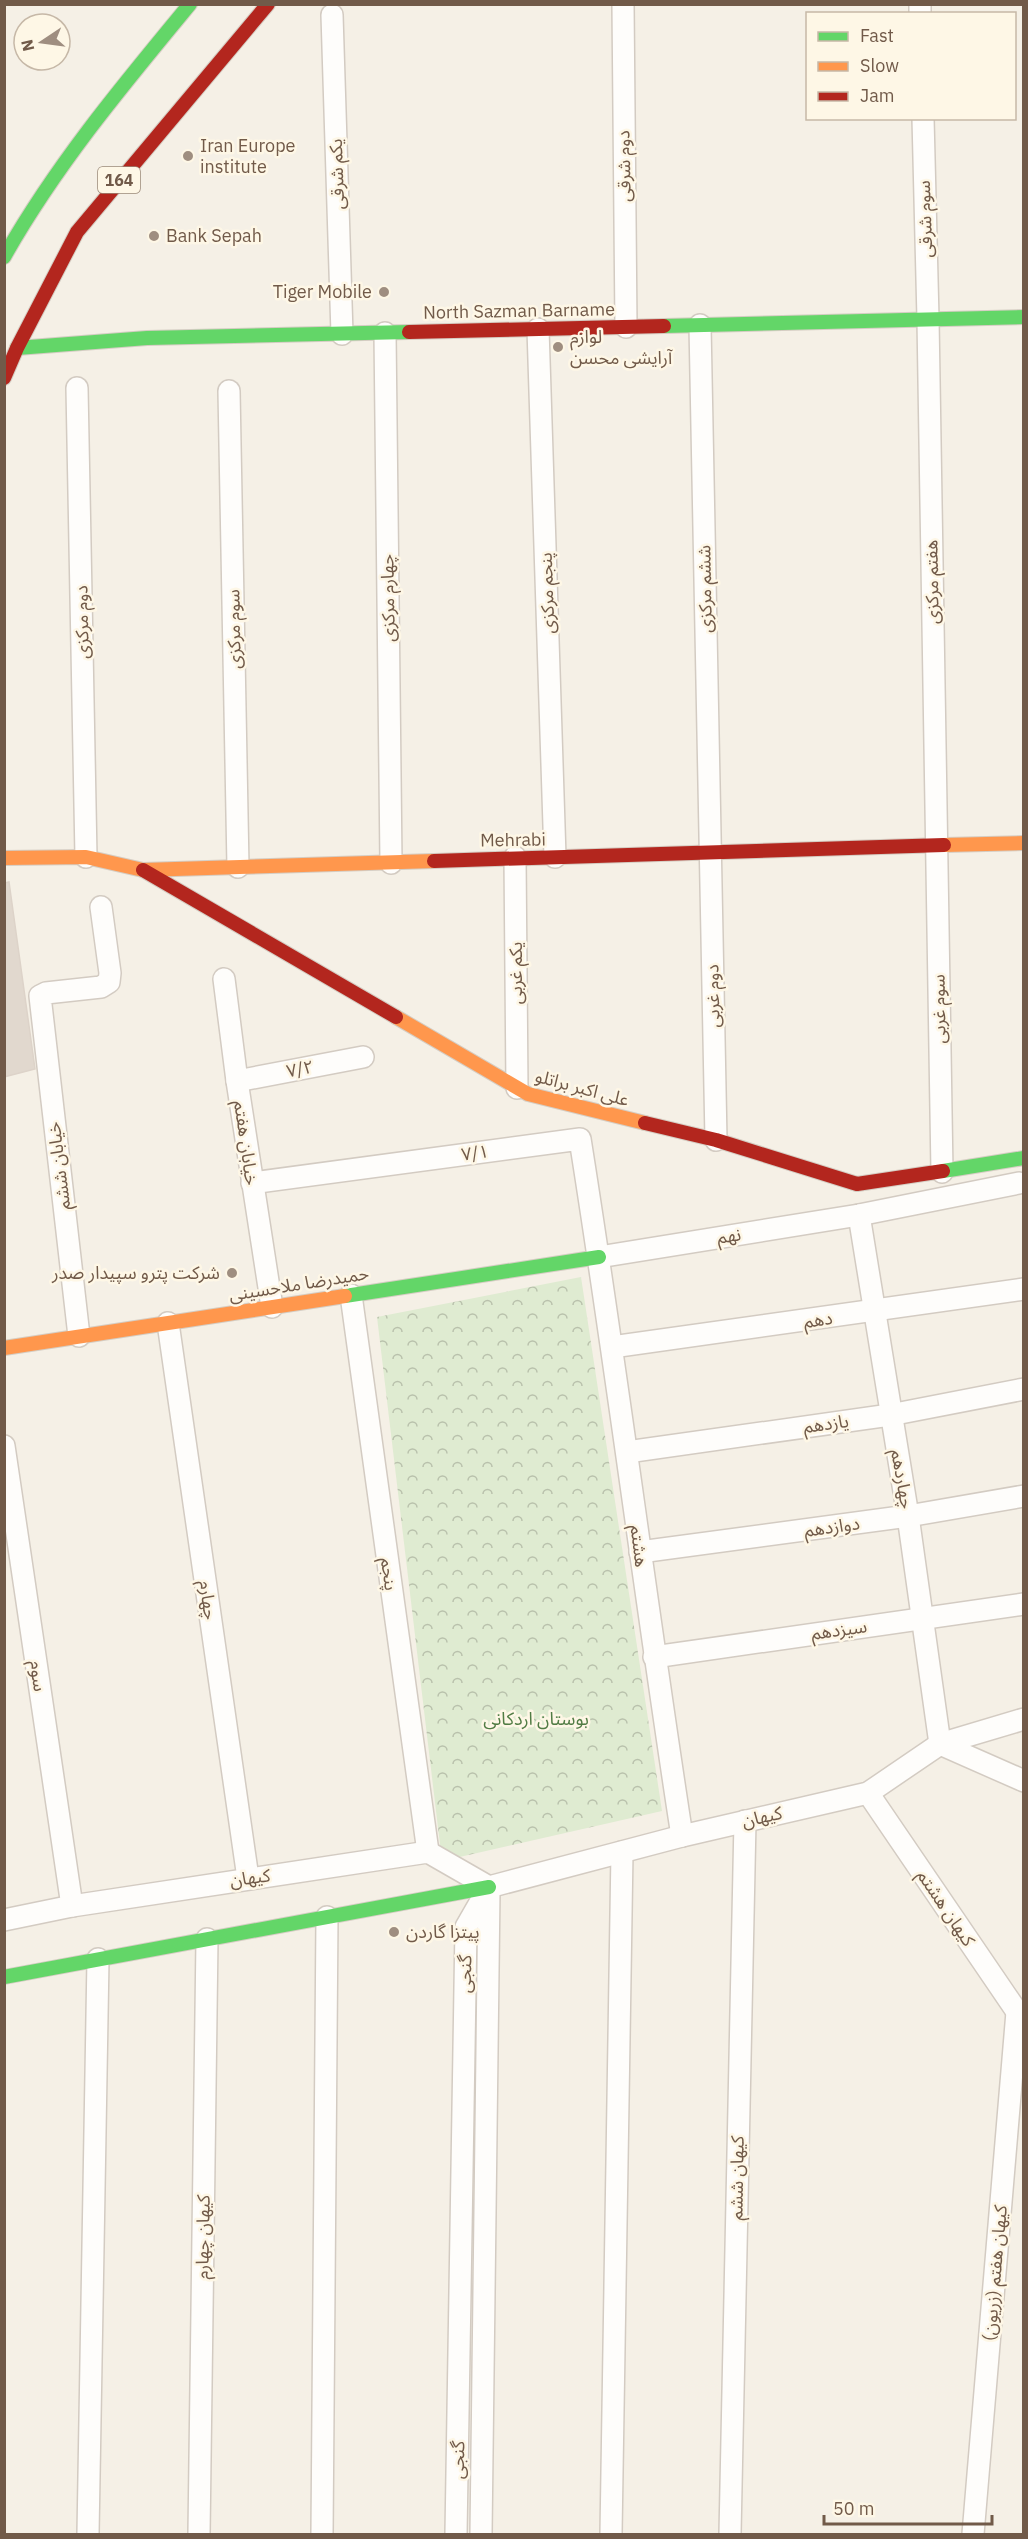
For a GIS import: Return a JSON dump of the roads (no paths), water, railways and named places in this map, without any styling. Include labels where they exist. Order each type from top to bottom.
[{"type":"street","points":[[5,255],[30,211],[70,150],[190,4]]},
{"type":"street","name":"164","points":[[4,378],[17,348],[78,231],[190,94],[268,4]]},
{"type":"street","name":"دوم شرقی","points":[[623,4],[626,327]]},
{"type":"street","name":"یکم شرقی","points":[[332,15],[342,334]]},
{"type":"street","name":"سوم شرقی","points":[[923,120],[928,319]]},
{"type":"street","name":"North Sazman Barname","points":[[17,348],[147,338],[1023,317]]},
{"type":"street","name":"هفتم مرکزی","points":[[928,319],[936,845]]},
{"type":"street","name":"ششم مرکزی","points":[[700,325],[711,852]]},
{"type":"street","name":"پنجم مرکزی","points":[[538,329],[555,857]]},
{"type":"street","name":"چهارم مرکزی","points":[[385,333],[391,863]]},
{"type":"street","name":"دوم مرکزی","points":[[77,388],[86,856]]},
{"type":"street","name":"سوم مرکزی","points":[[229,391],[238,867]]},
{"type":"street","name":"Mehrabi","points":[[4,858],[86,856],[143,870],[1023,843]]},
{"type":"street","name":"سوم غربی","points":[[936,845],[942,1172]]},
{"type":"street","name":"دوم غربی","points":[[711,852],[716,1140]]},
{"type":"street","name":"یکم غربی","points":[[515,857],[517,1088]]},
{"type":"street","name":"علی اکبر براتلو","points":[[143,870],[528,1094],[716,1140],[857,1184],[1023,1158]]},
{"type":"street","name":"خیابان ششم","points":[[79,1336],[40,996],[45,993],[101,987],[109,982],[110,973],[101,907]]},
{"type":"street","name":"خیابان هفتم","points":[[224,979],[237,1082],[272,1307]]},
{"type":"street","name":"۷/۲","points":[[237,1082],[363,1057]]},
{"type":"street","name":"۷/۱","points":[[252,1183],[580,1139],[599,1257]]},
{"type":"street","name":"نهم","points":[[599,1257],[859,1215],[1019,1183]]},
{"type":"street","name":"چهاردهم","points":[[859,1215],[908,1516],[940,1744]]},
{"type":"street","name":"حمیدرضا ملاحسینی","points":[[4,1348],[599,1257]]},
{"type":"street","name":"هشتم","points":[[599,1257],[654,1657],[682,1836]]},
{"type":"street","name":"دهم","points":[[612,1347],[876,1312],[1023,1289]]},
{"type":"street","name":"پنجم","points":[[351,1295],[428,1852]]},
{"type":"street","name":"چهارم","points":[[168,1323],[248,1878]]},
{"type":"street","name":"یازدهم","points":[[627,1452],[890,1415],[1023,1389]]},
{"type":"street","name":"سوم","points":[[4,1446],[72,1906]]},
{"type":"street","name":"دوازدهم","points":[[640,1552],[908,1516],[1023,1496]]},
{"type":"street","name":"سیزدهم","points":[[654,1657],[1023,1604]]},
{"type":"street","name":"کیهان","points":[[4,1977],[489,1887],[682,1836],[868,1793],[940,1744],[1023,1719]]},
{"type":"street","points":[[940,1744],[1023,1781]]},
{"type":"street","name":"کیهان هشتم","points":[[868,1793],[1020,2017]]},
{"type":"street","name":"کیهان ششم","points":[[730,2535],[745,1821]]},
{"type":"street","points":[[428,1852],[489,1887]]},
{"type":"street","name":"کیهان","points":[[4,1920],[72,1906],[428,1852]]},
{"type":"street","points":[[611,2535],[622,1852]]},
{"type":"street","name":"گنجی","points":[[456,2535],[466,1927],[489,1887]]},
{"type":"street","name":"گنجی","points":[[481,2535],[489,1887]]},
{"type":"street","points":[[322,2535],[327,1917]]},
{"type":"street","name":"کیهان چهارم","points":[[199,2535],[207,1939]]},
{"type":"street","points":[[88,2535],[98,1959]]},
{"type":"street","name":"کیهان هفتم (زریون)","points":[[973,2535],[1020,2017]]},
{"type":"place","name":"Iran Europe institute","points":[[188,156]]},
{"type":"place","name":"Bank Sepah","points":[[154,236]]},
{"type":"place","name":"Tiger Mobile","points":[[384,292]]},
{"type":"place","name":"لوازم آرایشی محسن","points":[[558,347]]},
{"type":"place","name":"شرکت پترو سپیدار صدر","points":[[232,1273]]},
{"type":"place","name":"پیتزا گاردن","points":[[394,1932]]},
{"type":"park label","name":"بوستان اردکانی","points":[[536,1719]]}]
